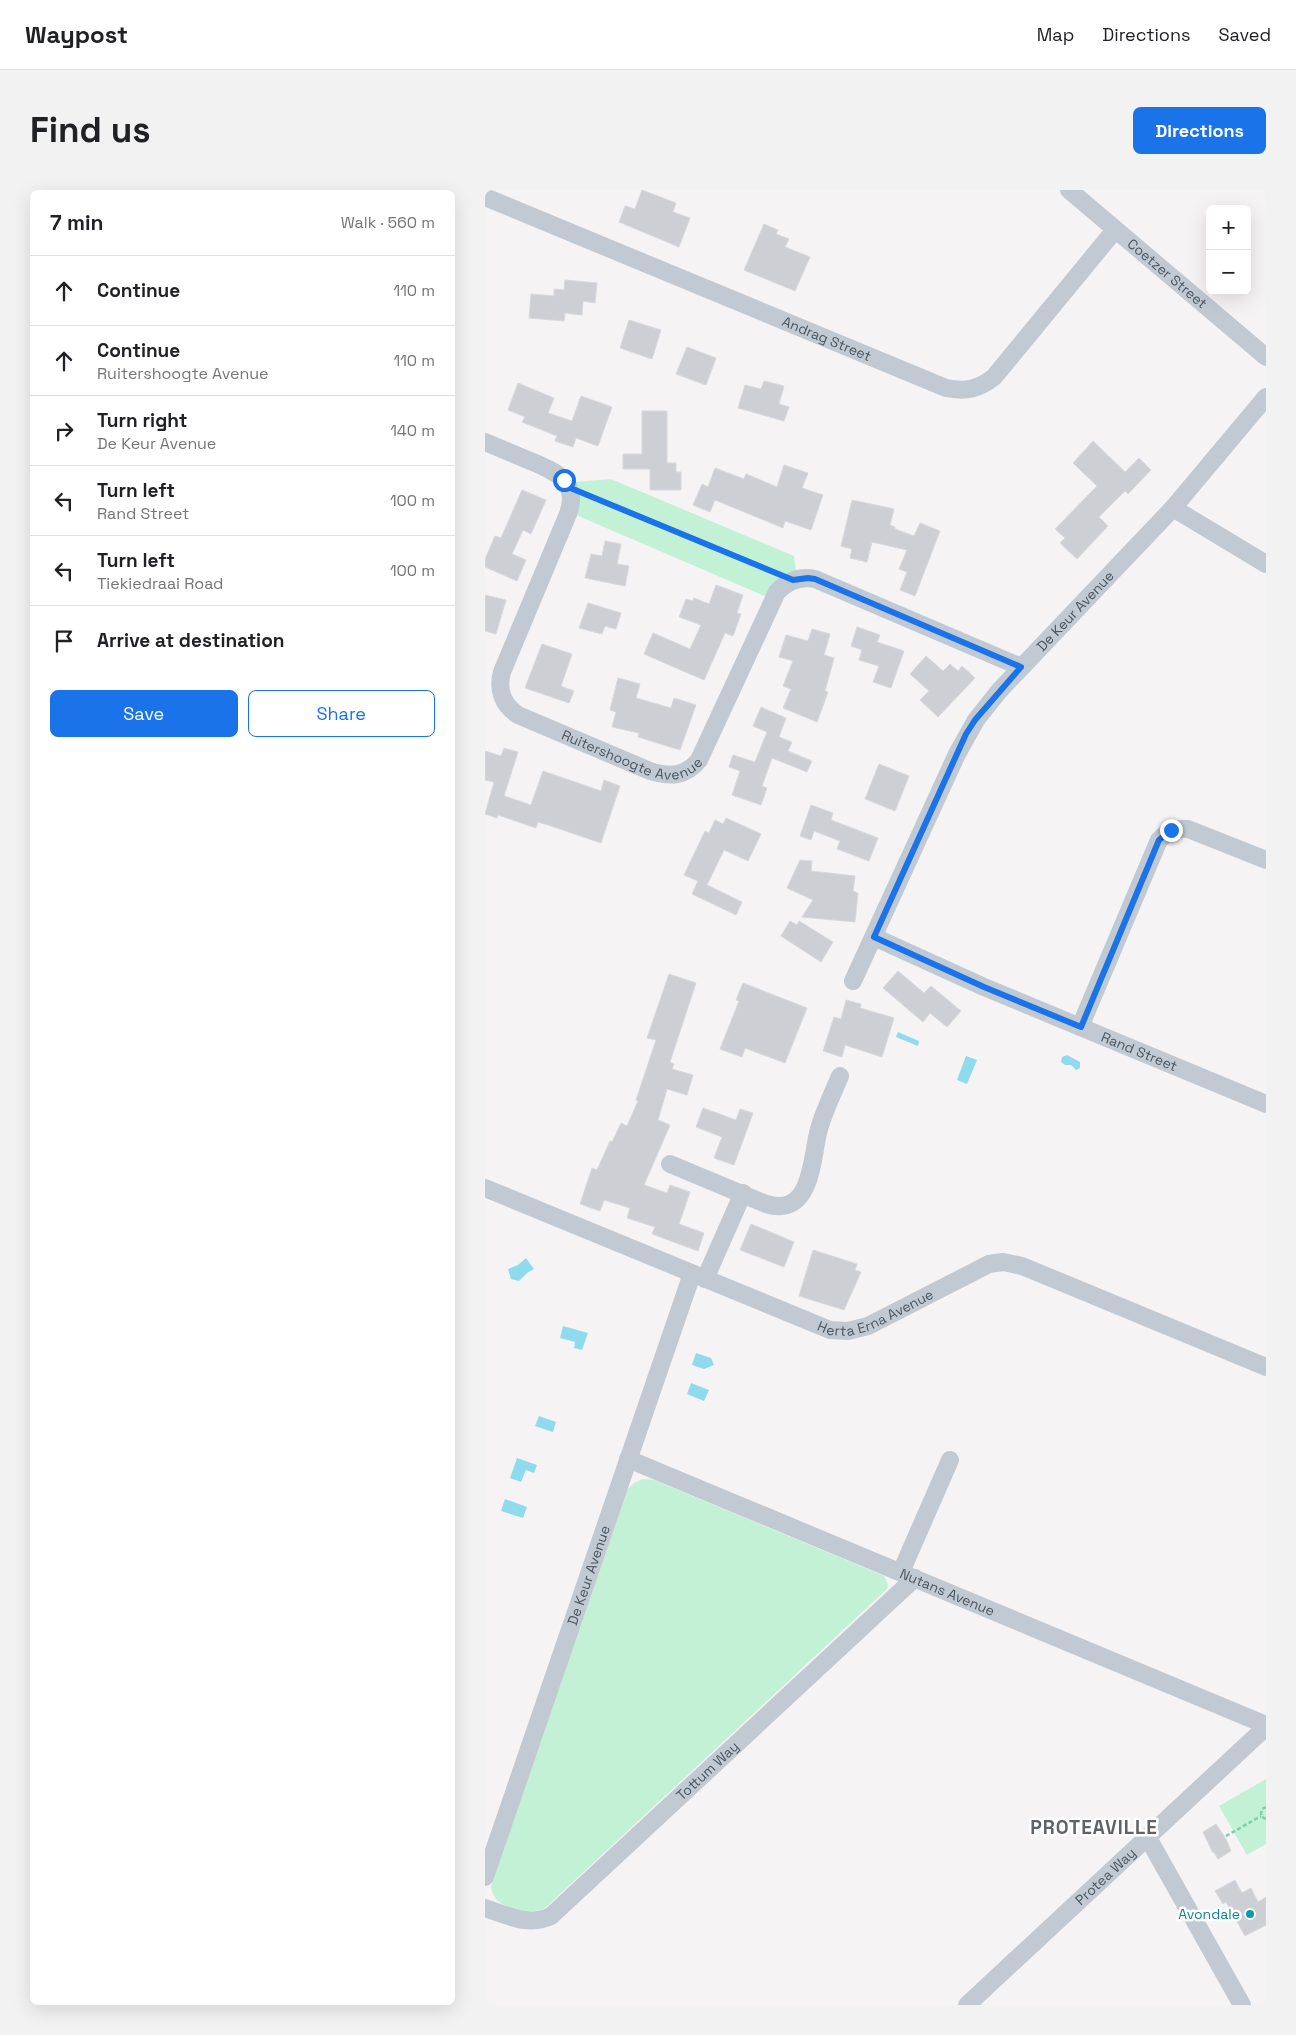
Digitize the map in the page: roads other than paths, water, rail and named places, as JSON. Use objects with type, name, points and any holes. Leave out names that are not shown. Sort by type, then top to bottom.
[{"type":"street","name":"Coetzer Street","points":[[1069,190],[1266,357]]},
{"type":"street","name":"Andrag Street","points":[[485,197],[946,388],[959,390],[977,388],[994,377],[1115,230]]},
{"type":"street","name":"De Keur Avenue","points":[[853,981],[966,734],[975,720],[1021,667],[1173,508],[1266,397]]},
{"type":"street","name":"Ruitershoogte Avenue","points":[[485,442],[554,470],[564,480],[571,493],[571,508],[502,672],[500,680],[501,694],[508,707],[518,715],[650,771],[661,775],[676,776],[689,770],[699,760],[777,592],[793,580],[815,579],[1021,667]]},
{"type":"street","points":[[1173,508],[1266,564]]},
{"type":"street","points":[[1081,1027],[1159,840],[1165,833],[1179,828],[1188,829],[1266,860]]},
{"type":"street","name":"Rand Street","points":[[874,937],[984,987],[1266,1104]]},
{"type":"street","points":[[670,1164],[766,1204],[783,1207],[801,1195],[810,1176],[821,1122],[840,1076]]},
{"type":"street","name":"Herta Erna Avenue","points":[[485,1188],[830,1330],[848,1332],[867,1326],[989,1264],[1003,1262],[1013,1263],[1266,1368]]},
{"type":"street","name":"De Keur Avenue","points":[[485,1877],[629,1459],[699,1276],[743,1193]]},
{"type":"street","name":"Nutans Avenue","points":[[629,1459],[1266,1726]]},
{"type":"street","points":[[908,1575],[950,1460]]},
{"type":"street","name":"Tottum Way","points":[[485,1908],[524,1920],[538,1921],[551,1916],[908,1575]]},
{"type":"street","name":"Protea Way","points":[[967,2005],[1266,1726]]},
{"type":"street","points":[[1148,1838],[1242,2005]]},
{"type":"water","points":[[898,1032],[919,1041],[918,1046],[896,1037]]},
{"type":"water","points":[[1067,1055],[1080,1062],[1080,1068],[1076,1070],[1071,1065],[1065,1065],[1061,1062],[1062,1057]]},
{"type":"water","points":[[966,1056],[977,1060],[967,1084],[957,1080]]},
{"type":"water","points":[[526,1258],[534,1269],[519,1281],[511,1279],[508,1269],[518,1265]]},
{"type":"water","points":[[563,1326],[588,1333],[582,1350],[574,1348],[575,1342],[560,1338]]},
{"type":"water","points":[[696,1353],[711,1358],[714,1365],[704,1369],[692,1365]]},
{"type":"water","points":[[691,1383],[709,1390],[704,1401],[687,1394]]},
{"type":"water","points":[[539,1416],[556,1422],[553,1432],[535,1426]]},
{"type":"water","points":[[517,1458],[537,1465],[534,1473],[526,1470],[521,1482],[510,1478]]},
{"type":"water","points":[[505,1499],[527,1507],[523,1518],[501,1511]]},
{"type":"place","name":"Avondale","points":[[1250,1914]]},
{"type":"district","name":"PROTEAVILLE","points":[[1094,1827]]}]
